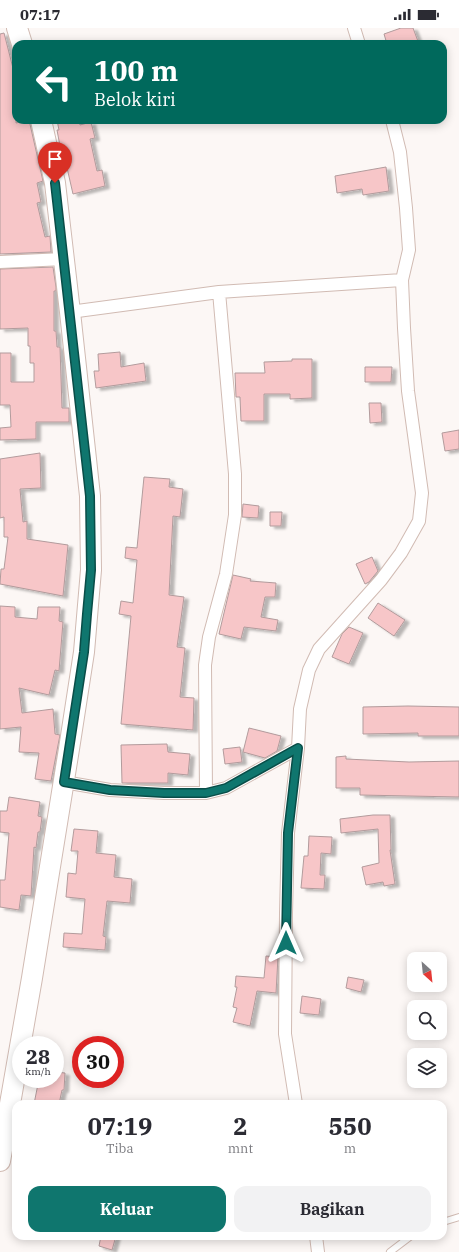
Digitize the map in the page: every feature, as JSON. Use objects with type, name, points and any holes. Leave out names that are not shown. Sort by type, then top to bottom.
[{"type":"highway","points":[[17,28],[21,40]]},
{"type":"highway","points":[[0,1161],[64,782],[84,652],[91,570],[90,496],[70,312],[55,183],[42,124]]},
{"type":"street","points":[[354,28],[358,40]]},
{"type":"street","points":[[295,1100],[286,1034],[286,913],[288,833],[298,748],[300,709],[309,670],[319,649],[381,580],[401,553],[419,521],[422,493],[408,391],[404,328],[402,280],[409,250],[400,152],[393,124]]},
{"type":"street","points":[[0,262],[64,259]]},
{"type":"street","points":[[70,312],[219,292],[402,280]]},
{"type":"street","points":[[206,793],[205,665],[209,638],[226,574],[235,515],[235,474],[219,292]]},
{"type":"street","points":[[64,782],[110,790],[164,793],[206,793],[226,788],[298,748]]},
{"type":"street","points":[[316,1240],[318,1252]]},
{"type":"lane","points":[[447,1221],[459,1217]]},
{"type":"lane","points":[[390,1252],[406,1240]]},
{"type":"building","points":[[401,28],[413,28],[418,40],[386,40],[384,34]]},
{"type":"building","points":[[4,33],[12,64],[12,124],[30,124],[43,181],[37,183],[41,202],[37,203],[45,237],[50,236],[51,252],[0,254],[0,34]]},
{"type":"building","points":[[58,124],[92,124],[95,138],[90,139],[97,171],[102,170],[105,186],[73,194],[62,146],[60,146],[57,130],[59,130]]},
{"type":"building","points":[[386,167],[389,191],[363,195],[362,189],[337,193],[335,176]]},
{"type":"building","points":[[53,267],[56,287],[56,291],[54,291],[54,331],[56,331],[57,347],[60,347],[62,408],[69,408],[69,422],[36,422],[36,439],[0,440],[0,428],[11,427],[10,405],[0,405],[0,353],[11,353],[11,382],[34,382],[34,363],[30,363],[28,328],[0,329],[0,269]]},
{"type":"building","points":[[120,352],[121,367],[144,363],[146,381],[96,388],[94,371],[99,371],[98,354]]},
{"type":"building","points":[[292,359],[312,359],[312,398],[290,399],[290,394],[264,394],[264,421],[241,421],[240,397],[236,397],[235,373],[265,373],[264,362],[292,361]]},
{"type":"building","points":[[365,367],[392,367],[391,382],[365,382]]},
{"type":"building","points":[[369,403],[381,403],[382,422],[370,423]]},
{"type":"building","points":[[459,430],[459,449],[445,451],[442,433]]},
{"type":"building","points":[[40,453],[41,488],[20,489],[23,522],[27,521],[27,539],[68,545],[63,596],[0,584],[1,569],[4,569],[8,537],[4,537],[4,517],[0,518],[0,459]]},
{"type":"building","points":[[144,477],[170,479],[169,487],[183,489],[180,517],[173,516],[169,595],[184,597],[177,647],[185,648],[180,697],[194,698],[193,730],[121,724],[131,616],[119,614],[121,601],[133,603],[137,560],[125,558],[126,547],[137,548]]},
{"type":"building","points":[[243,504],[259,506],[258,518],[242,517]]},
{"type":"building","points":[[270,512],[282,512],[281,526],[270,526]]},
{"type":"building","points":[[372,557],[378,571],[369,582],[365,584],[356,564]]},
{"type":"building","points":[[233,575],[251,579],[250,581],[276,583],[275,597],[265,597],[261,617],[278,620],[276,631],[244,627],[241,639],[219,634]]},
{"type":"building","points":[[378,603],[405,620],[394,636],[368,618]]},
{"type":"building","points":[[0,606],[15,607],[15,617],[37,619],[38,607],[60,607],[59,621],[63,622],[59,671],[55,670],[49,695],[19,688],[22,713],[53,709],[55,734],[60,735],[51,781],[35,779],[39,753],[19,752],[21,727],[0,729]]},
{"type":"building","points":[[349,627],[363,633],[349,664],[332,657],[342,634]]},
{"type":"building","points":[[363,707],[459,707],[459,736],[418,736],[418,733],[363,734]]},
{"type":"building","points":[[249,728],[281,736],[277,751],[265,758],[243,752]]},
{"type":"building","points":[[167,744],[168,752],[190,754],[188,775],[168,773],[168,783],[122,783],[121,745]]},
{"type":"building","points":[[240,747],[242,762],[225,764],[223,749]]},
{"type":"building","points":[[346,756],[346,759],[409,762],[459,761],[459,797],[360,795],[360,788],[336,788],[336,757]]},
{"type":"building","points":[[9,797],[40,802],[38,816],[42,817],[36,848],[34,847],[31,896],[21,895],[19,910],[0,907],[0,880],[5,880],[9,833],[0,832],[0,811],[7,811]]},
{"type":"building","points":[[373,815],[390,815],[390,850],[395,884],[384,886],[383,882],[366,885],[362,867],[379,863],[378,829],[341,833],[340,819]]},
{"type":"building","points":[[74,829],[98,831],[96,853],[116,855],[114,877],[132,879],[130,903],[107,901],[103,936],[106,937],[105,950],[63,947],[64,933],[82,934],[85,899],[66,897],[68,873],[76,874],[78,851],[71,851]]},
{"type":"building","points":[[309,836],[332,837],[331,854],[321,853],[320,875],[325,875],[324,889],[301,888],[304,856],[308,856]]},
{"type":"building","points":[[266,956],[278,957],[276,993],[257,991],[250,1026],[233,1022],[237,1008],[233,1007],[237,987],[235,987],[236,976],[264,978]]},
{"type":"building","points":[[348,977],[364,980],[361,992],[346,988]]},
{"type":"building","points":[[302,996],[321,999],[319,1015],[300,1013]]},
{"type":"building","points":[[65,1073],[64,1090],[62,1090],[60,1100],[35,1100],[37,1088],[64,1088]]},
{"type":"building","points":[[100,1240],[115,1240],[112,1250],[99,1246]]},
{"type":"route","points":[[55,183],[90,496],[91,570],[84,652],[64,782],[110,790],[164,793],[206,793],[226,788],[298,748],[288,833],[286,943]]}]
